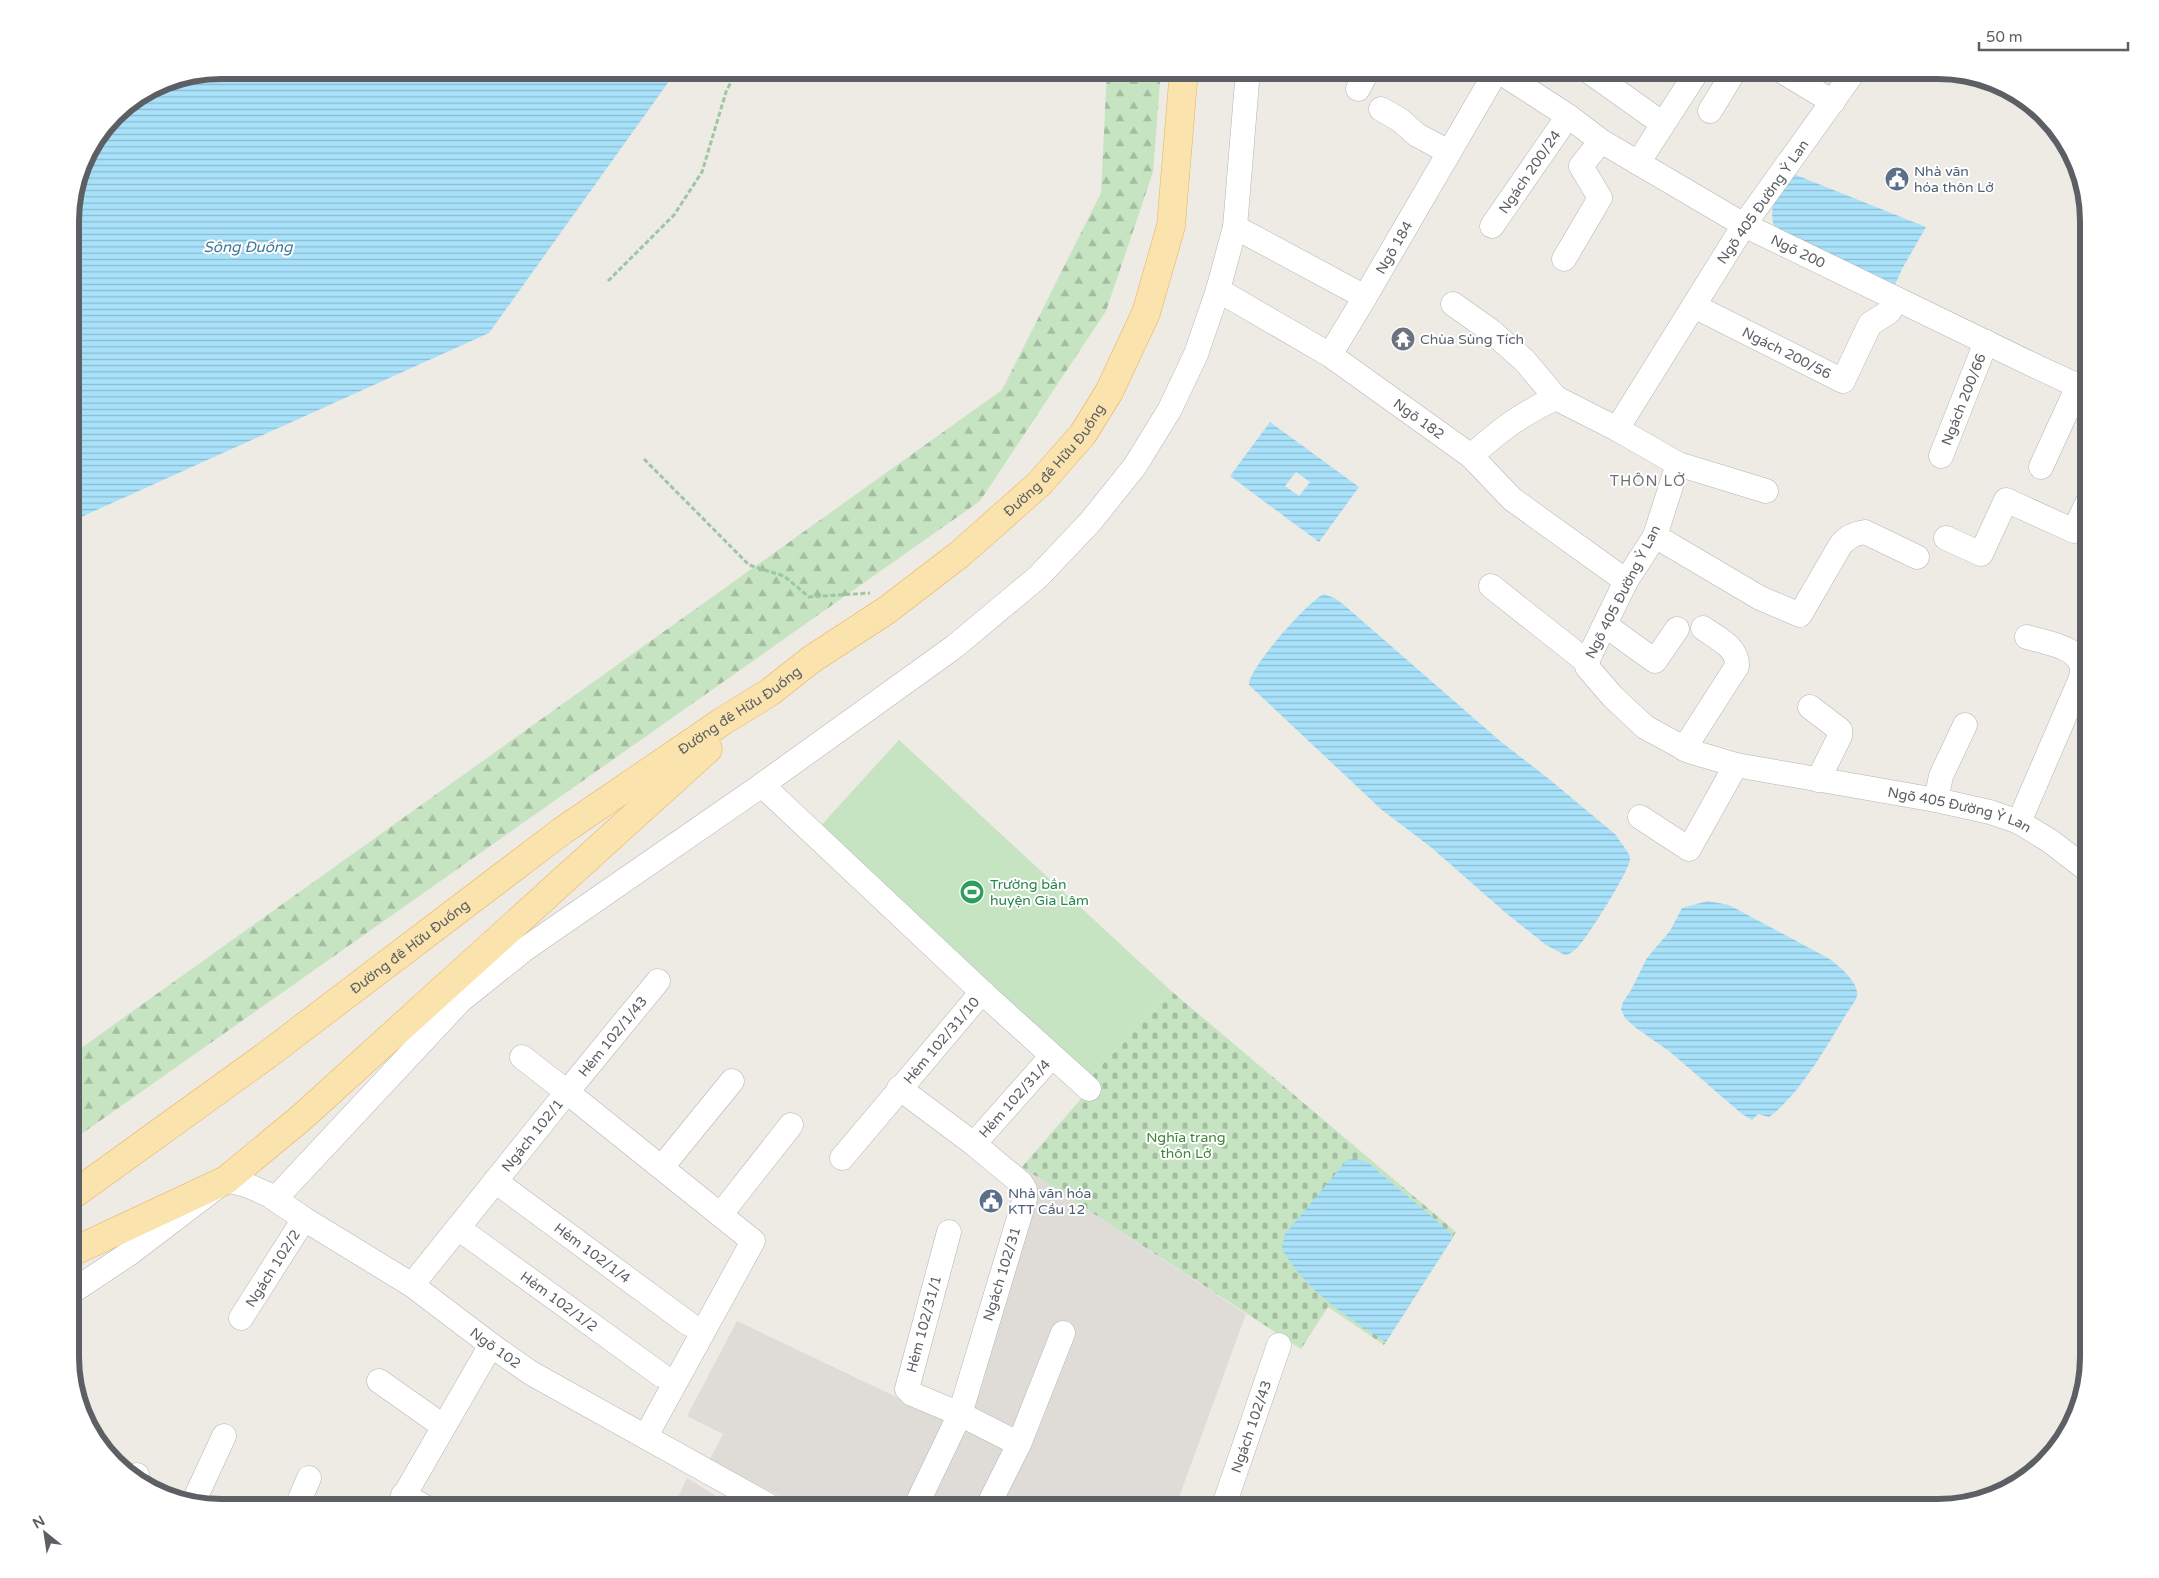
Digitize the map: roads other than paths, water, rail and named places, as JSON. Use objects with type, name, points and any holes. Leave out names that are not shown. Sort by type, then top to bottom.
[{"type":"main road","name":"Đường đê Hữu Đuống","points":[[79,1191],[267,1055],[562,831],[723,721],[770,692],[812,659],[896,603],[960,554],[1039,484],[1083,434],[1109,392],[1146,314],[1171,226],[1183,79]]},
{"type":"main road","points":[[79,1248],[226,1180],[301,1118],[770,692]]},
{"type":"street","points":[[274,1199],[460,1001],[525,949],[762,785],[954,647],[1038,577],[1091,522],[1135,466],[1170,409],[1196,354],[1218,290],[1235,227],[1247,79]]},
{"type":"street","name":"Ngõ 184","points":[[1330,356],[1492,79]]},
{"type":"street","name":"Ngõ 200","points":[[1511,79],[1568,116],[1601,141],[1744,226],[2080,386]]},
{"type":"street","points":[[1600,79],[1663,124]]},
{"type":"street","points":[[1638,163],[1692,79]]},
{"type":"street","points":[[1710,111],[1730,79]]},
{"type":"street","points":[[1795,79],[1833,102]]},
{"type":"street","name":"Ngõ 405 Đường Ỷ Lan","points":[[1617,430],[1744,226],[1849,79]]},
{"type":"street","points":[[1382,109],[1400,120],[1417,135],[1449,152]]},
{"type":"street","name":"Ngách 200/24","points":[[1492,226],[1568,116]]},
{"type":"street","points":[[1564,259],[1600,198],[1581,166],[1601,141]]},
{"type":"street","points":[[1235,227],[1365,297]]},
{"type":"street","name":"Ngõ 182","points":[[1218,290],[1330,356],[1471,456],[1512,499],[1626,581]]},
{"type":"street","name":"Ngách 200/56","points":[[1694,306],[1843,381],[1870,324],[1889,312],[1897,298]]},
{"type":"street","points":[[1453,304],[1491,331],[1525,361],[1556,398],[1678,464],[1766,491]]},
{"type":"street","name":"Ngách 200/66","points":[[1940,456],[1986,342]]},
{"type":"street","points":[[2041,467],[2080,395]]},
{"type":"street","points":[[1471,456],[1500,431],[1528,411],[1556,398]]},
{"type":"street","name":"Ngõ 405 Đường Ỷ Lan","points":[[1678,464],[1655,536],[1626,581],[1587,662],[1590,672],[1628,712],[1645,727],[1684,749],[1712,759],[1736,765],[1936,800],[1990,812],[2019,822],[2080,864]]},
{"type":"street","points":[[1946,538],[1981,554],[2006,500],[2074,531],[2080,519]]},
{"type":"street","points":[[1655,536],[1760,598],[1800,615],[1840,546],[1847,538],[1865,532],[1917,557]]},
{"type":"street","points":[[1491,586],[1587,662]]},
{"type":"street","points":[[1605,625],[1655,661],[1677,630]]},
{"type":"street","points":[[1684,749],[1737,666],[1734,650],[1703,628]]},
{"type":"street","points":[[2027,637],[2072,652],[2080,660]]},
{"type":"street","points":[[2019,822],[2080,691]]},
{"type":"street","points":[[1810,707],[1836,725],[1840,730],[1840,736],[1818,780]]},
{"type":"street","points":[[1936,800],[1941,776],[1965,725]]},
{"type":"street","points":[[1640,817],[1689,850],[1736,765]]},
{"type":"street","name":"Hẻm 102/31/4","points":[[762,785],[1052,1056],[974,1144]]},
{"type":"street","name":"Hẻm 102/1/43","points":[[567,1092],[658,981]]},
{"type":"street","name":"Hẻm 102/31/10","points":[[842,1158],[899,1088],[982,992]]},
{"type":"street","points":[[1052,1056],[1089,1089]]},
{"type":"street","points":[[522,1057],[567,1092]]},
{"type":"street","points":[[662,1168],[732,1081]]},
{"type":"street","name":"Ngách 102/31","points":[[899,1088],[974,1144],[1021,1183],[1025,1190],[1025,1198],[960,1414],[919,1499]]},
{"type":"street","name":"Ngách 102/1","points":[[412,1285],[567,1092],[754,1241],[646,1436]]},
{"type":"street","points":[[721,1214],[791,1125]]},
{"type":"street","points":[[79,1287],[130,1253],[226,1180]]},
{"type":"street","name":"Ngõ 102","points":[[226,1180],[249,1186],[274,1199],[412,1285],[491,1346],[531,1373],[757,1499]]},
{"type":"street","name":"Hẻm 102/1/4","points":[[495,1181],[689,1324]]},
{"type":"street","name":"Ngách 102/2","points":[[241,1318],[304,1219]]},
{"type":"street","name":"Hẻm 102/1/2","points":[[458,1228],[661,1375]]},
{"type":"street","name":"Hẻm 102/31/1","points":[[948,1232],[907,1389],[912,1394],[960,1414]]},
{"type":"street","points":[[992,1499],[1019,1444],[1063,1333]]},
{"type":"street","name":"Ngách 102/43","points":[[1226,1499],[1279,1345]]},
{"type":"street","points":[[402,1499],[491,1346]]},
{"type":"street","points":[[378,1381],[443,1426]]},
{"type":"street","points":[[960,1414],[1019,1444]]},
{"type":"street","points":[[196,1497],[224,1436]]},
{"type":"street","points":[[300,1499],[309,1478]]},
{"type":"water","name":"Sông Đuống","points":[[212,79],[671,79],[489,333],[79,518],[80,202],[93,158],[103,142],[120,120],[158,93],[193,81]]},
{"type":"water","points":[[1791,173],[1926,227],[1892,291],[1774,227],[1772,218],[1773,204],[1778,192]]},
{"type":"water","points":[[1270,422],[1359,487],[1319,542],[1230,476]],"holes":[[[1296,472],[1310,482],[1299,496],[1285,486]]]},
{"type":"water","points":[[1324,594],[1344,605],[1500,741],[1616,835],[1630,856],[1629,864],[1599,917],[1583,941],[1572,952],[1565,955],[1546,945],[1507,914],[1432,848],[1382,810],[1249,685],[1258,665],[1280,636],[1305,609]]},
{"type":"water","points":[[1708,901],[1729,905],[1828,958],[1852,980],[1857,991],[1855,1001],[1811,1071],[1780,1108],[1769,1117],[1758,1114],[1752,1120],[1742,1114],[1669,1051],[1636,1028],[1625,1018],[1621,1009],[1647,958],[1670,931],[1682,908]]},
{"type":"water","points":[[1355,1159],[1367,1162],[1451,1233],[1452,1239],[1386,1342],[1328,1302],[1302,1277],[1282,1249],[1285,1234],[1347,1160]]},
{"type":"place","name":"Nhà văn hóa thôn Lở","points":[[1897,179]]},
{"type":"place","name":"Chùa Sùng Tích","points":[[1403,339]]},
{"type":"place","name":"Trường bắn huyện Gia Lâm","points":[[972,892]]},
{"type":"place","name":"Nhà văn hóa KTT Cầu 12","points":[[991,1201]]},
{"type":"district","name":"THÔN LỞ","points":[[1648,481]]},
{"type":"park label","name":"Nghĩa trang thôn Lở","points":[[1186,1146]]}]
